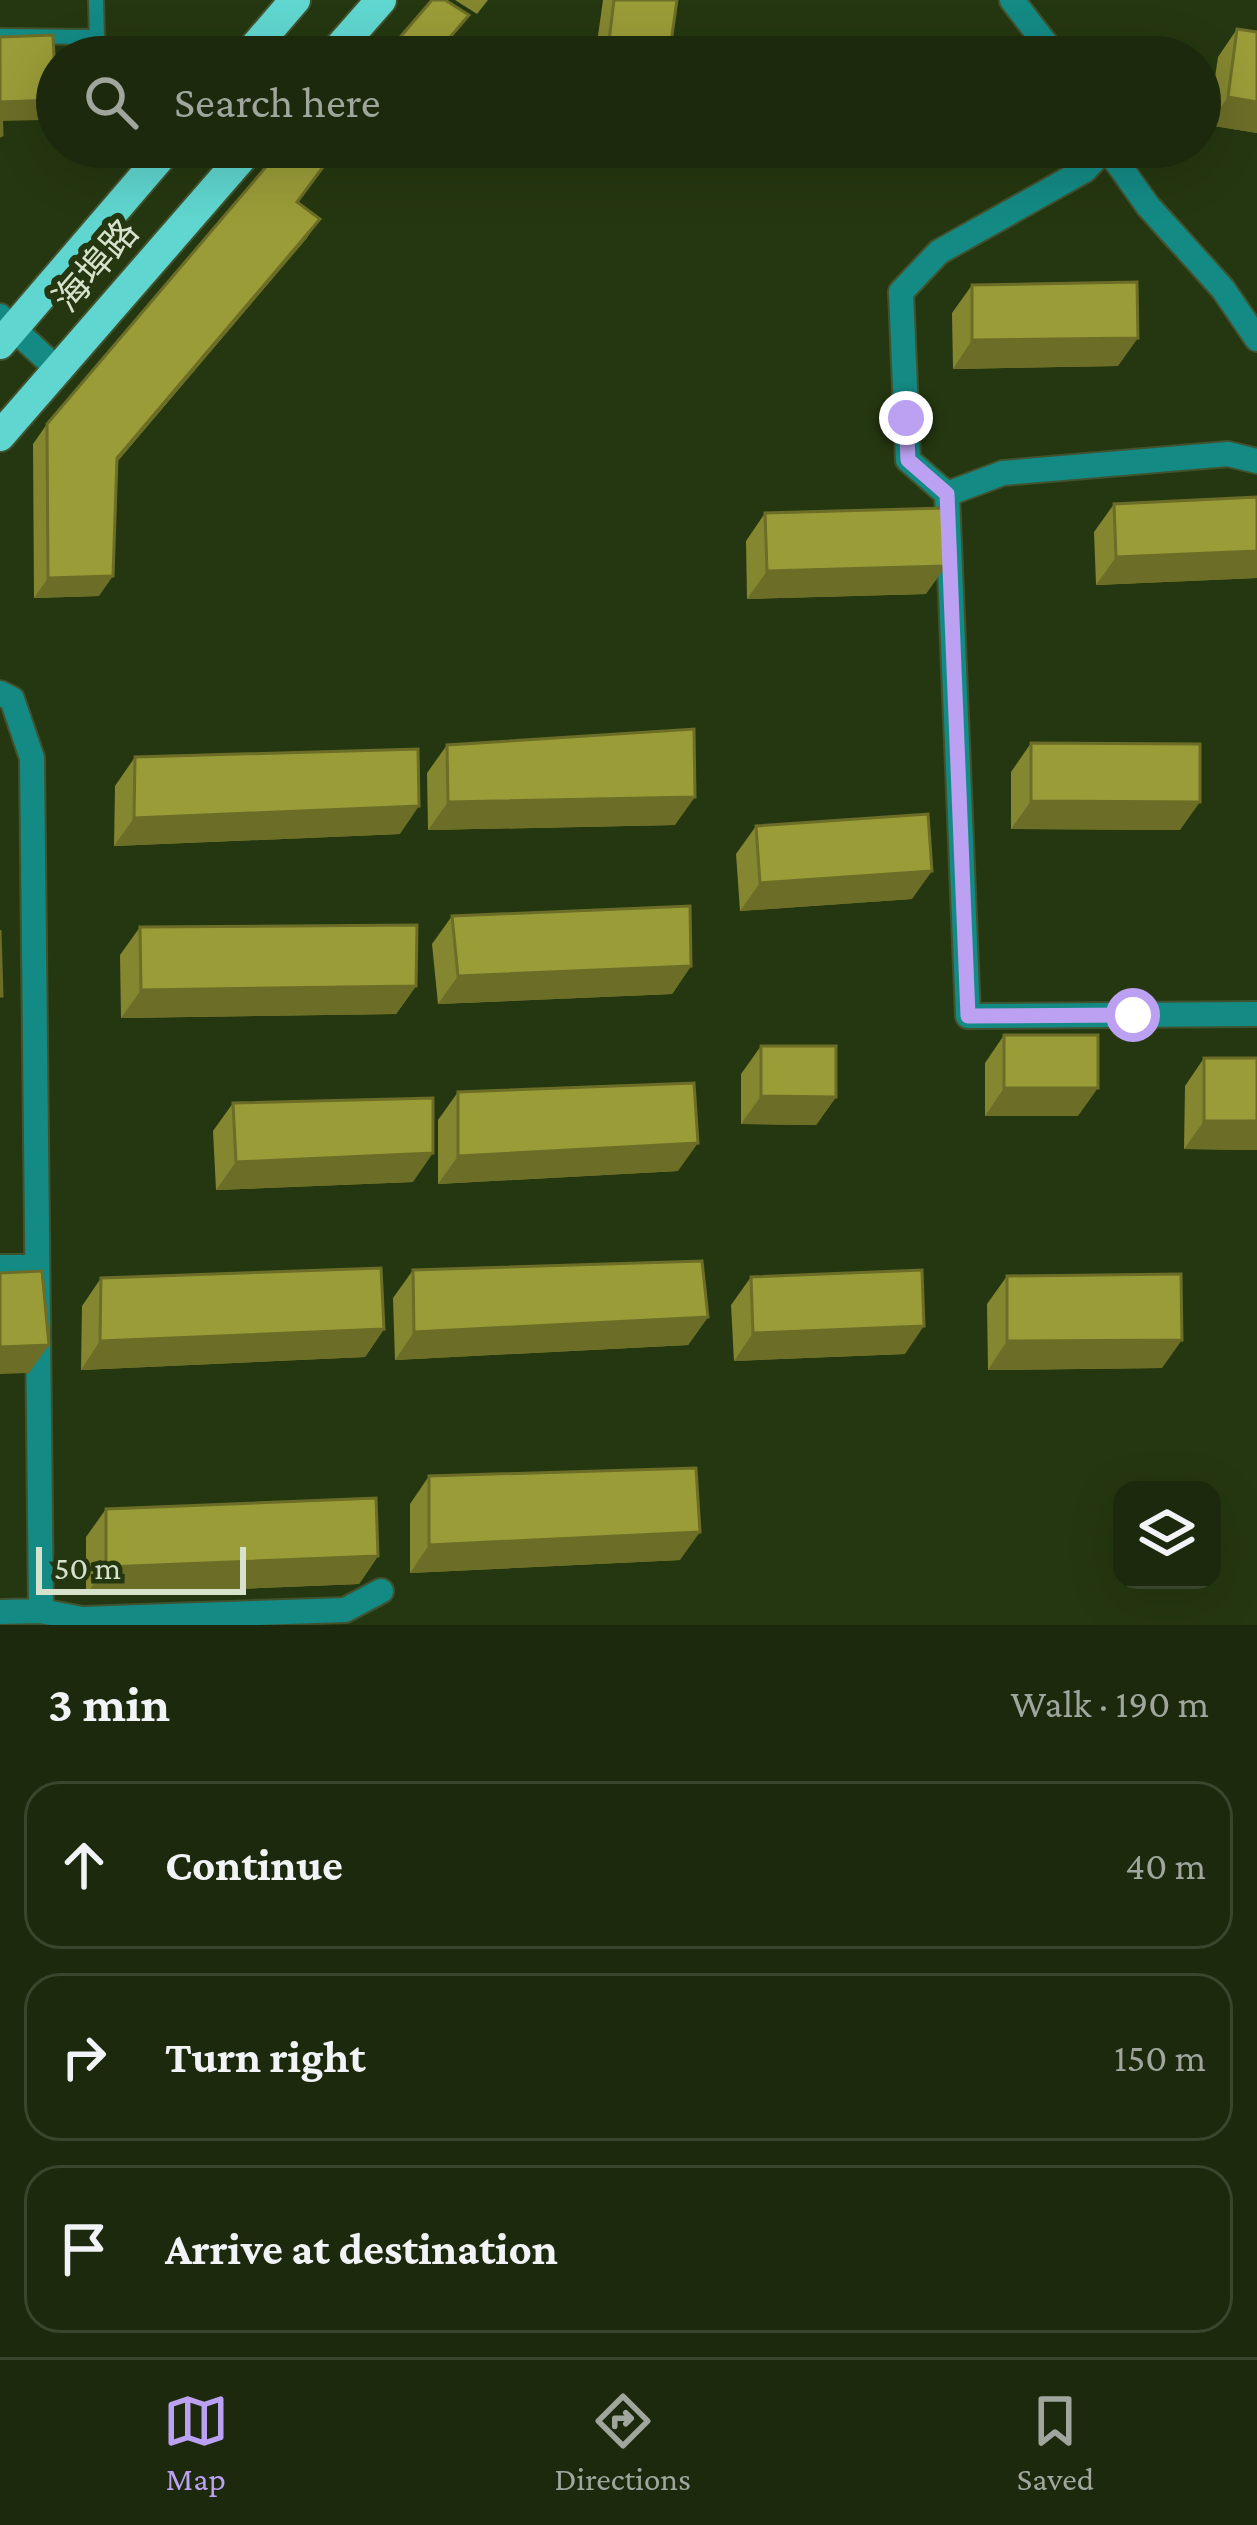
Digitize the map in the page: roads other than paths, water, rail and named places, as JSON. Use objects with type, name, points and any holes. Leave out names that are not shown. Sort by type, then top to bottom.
[{"type":"main road","points":[[264,36],[295,0]]},
{"type":"main road","points":[[349,36],[381,0]]},
{"type":"main road","name":"海埠路","points":[[4,330],[150,168]]},
{"type":"main road","name":"海埠路","points":[[0,436],[232,168]]},
{"type":"street","points":[[1012,0],[1040,36]]},
{"type":"street","points":[[1087,168],[940,252],[901,292],[908,460],[947,494],[968,1016],[1257,1015]]},
{"type":"street","points":[[1121,168],[1148,206],[1223,290],[1257,339]]},
{"type":"street","points":[[4,330],[56,368]]},
{"type":"street","points":[[947,494],[1003,473],[1228,454],[1257,460]]},
{"type":"street","points":[[0,694],[11,699],[32,758],[41,1612]]},
{"type":"street","points":[[0,1267],[36,1267]]},
{"type":"street","points":[[0,1612],[82,1619],[345,1610],[381,1592]]},
{"type":"lane","points":[[96,0],[97,36]]},
{"type":"lane","points":[[0,36],[36,36]]}]
